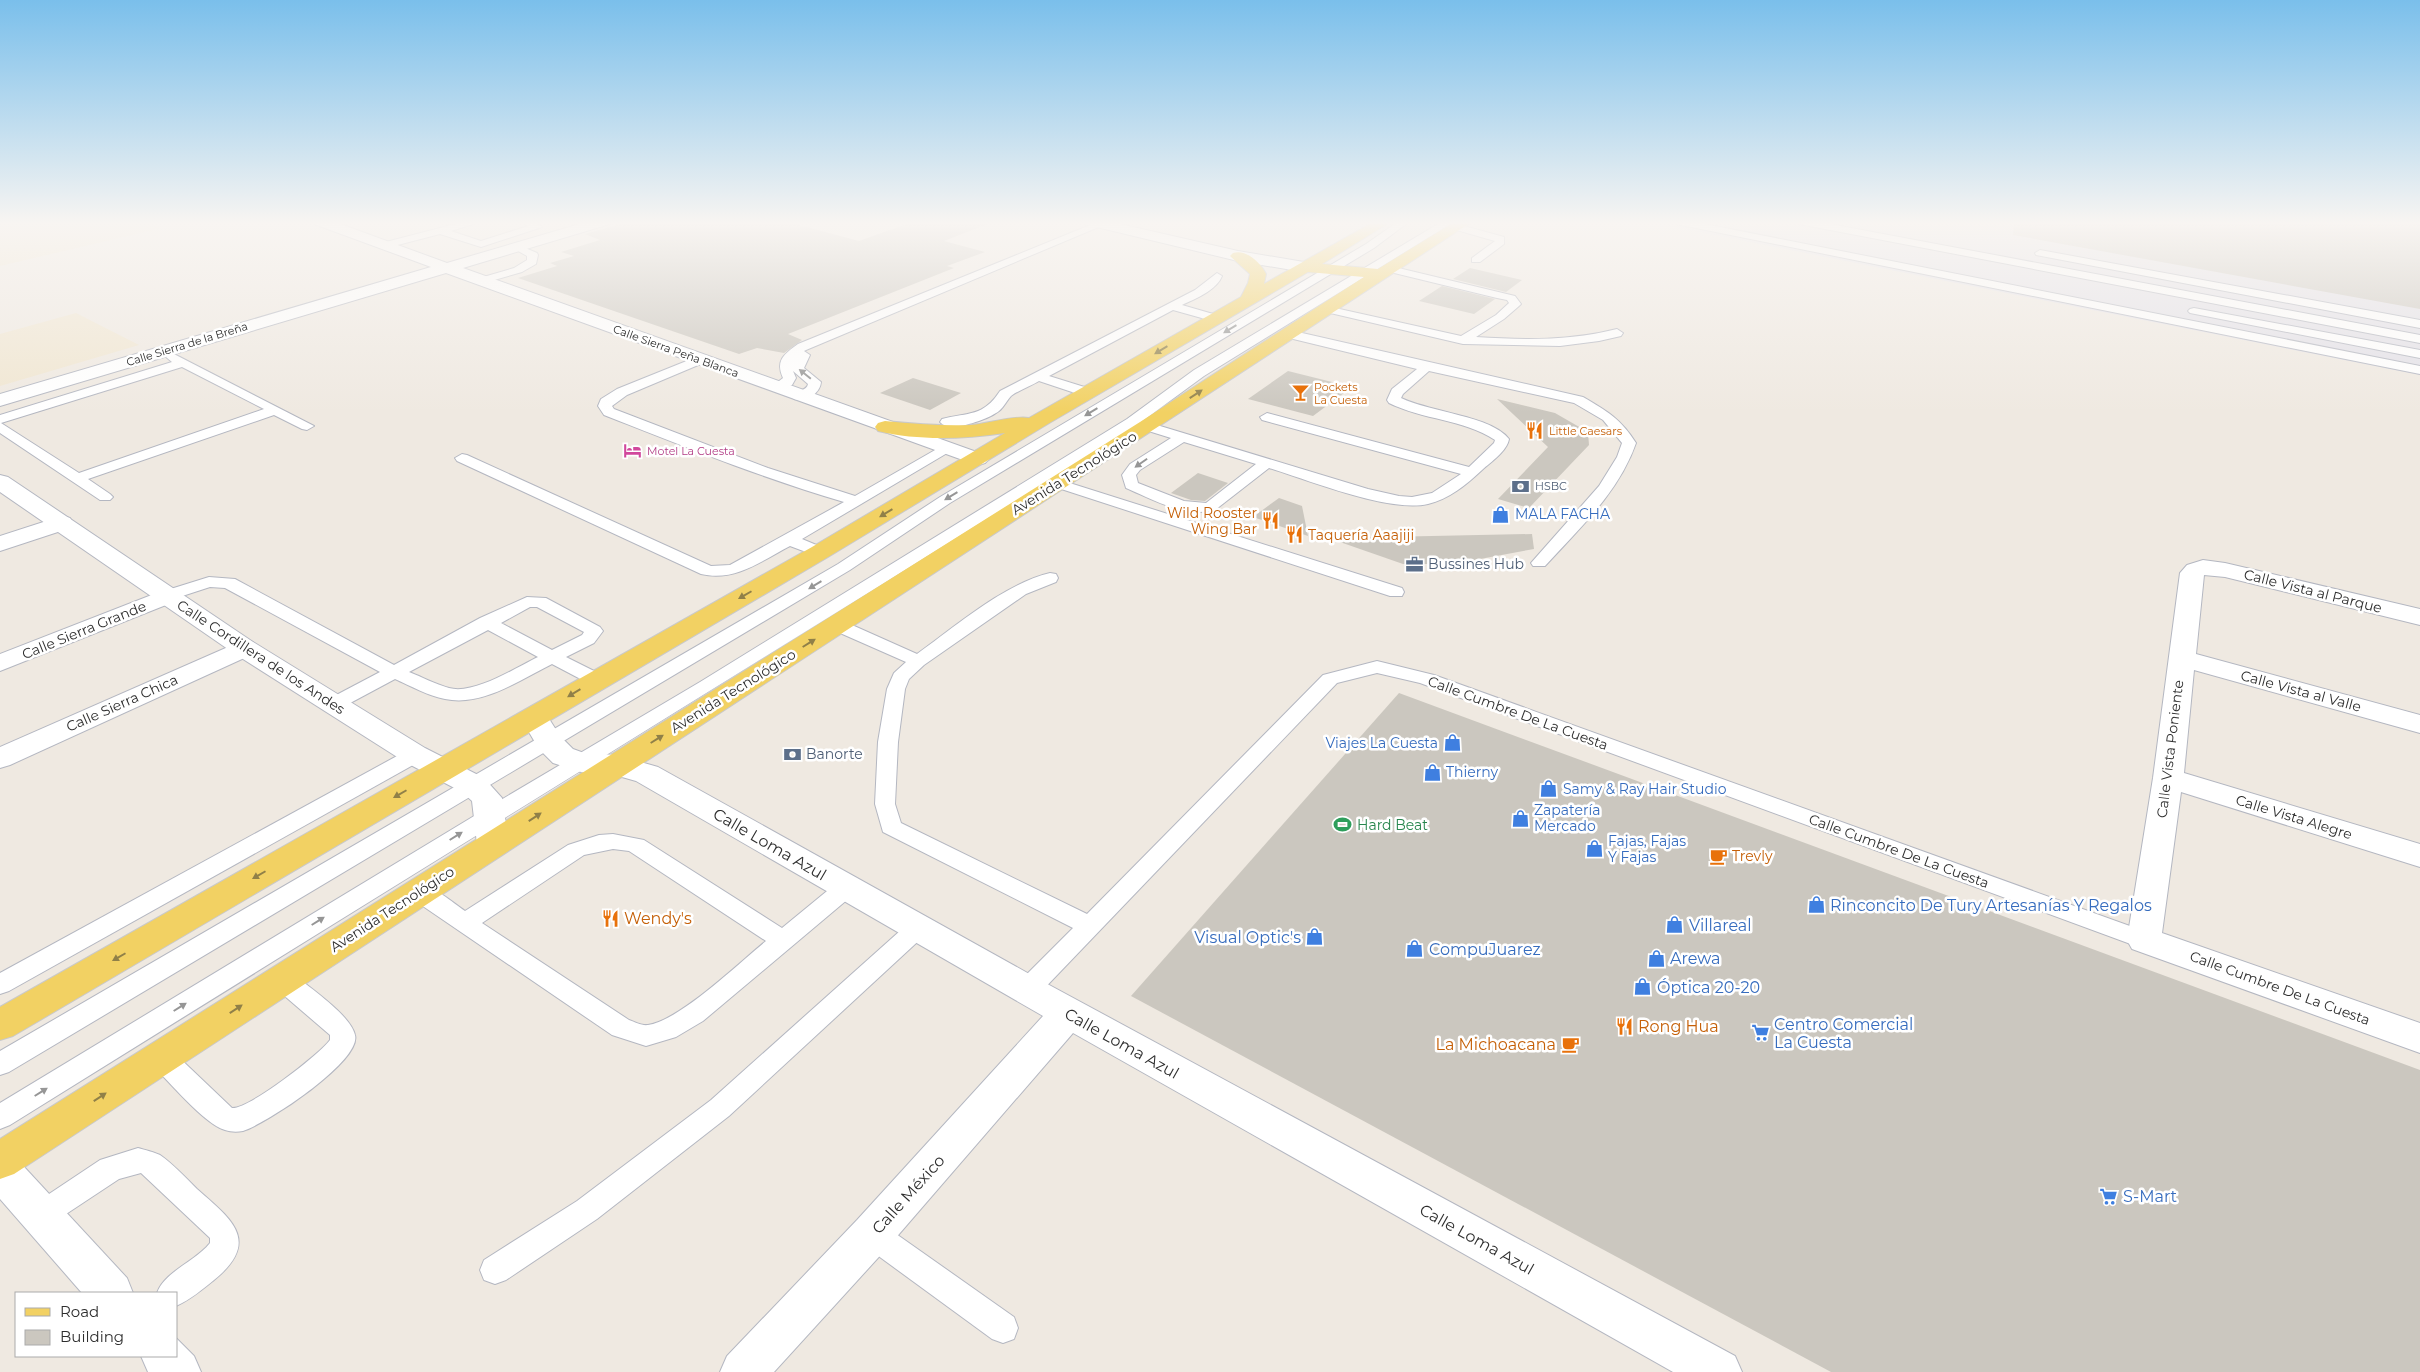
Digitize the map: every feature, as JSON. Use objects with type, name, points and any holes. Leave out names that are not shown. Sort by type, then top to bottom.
[{"type":"main road","points":[[1249,298],[1256,285]]},
{"type":"main road","points":[[0,1026],[429,762],[534,717],[820,552],[1249,298],[1276,285]]},
{"type":"main road","name":"Avenida Tecnológico","points":[[0,1161],[419,892],[492,829],[598,764],[837,625],[1289,334],[1360,285]]},
{"type":"main road","points":[[886,427],[924,432],[969,432],[998,429],[1044,418]]},
{"type":"street","name":"Calle Sierra de la Breña","points":[[0,400],[387,285]]},
{"type":"street","name":"Calle Sierra Peña Blanca","points":[[498,285],[699,360],[978,459]]},
{"type":"street","name":"Calle Cordillera de los Andes","points":[[0,482],[244,648],[332,704],[429,762],[473,785],[487,798],[492,829]]},
{"type":"street","points":[[0,544],[62,523]]},
{"type":"street","name":"Calle Vista al Parque","points":[[2206,567],[2420,617]]},
{"type":"street","name":"Calle Vista Poniente","points":[[2144,940],[2168,778],[2192,573],[2196,568],[2206,567]]},
{"type":"street","name":"Calle Sierra Grande","points":[[0,663],[167,596]]},
{"type":"street","name":"Calle Sierra Chica","points":[[0,758],[244,648]]},
{"type":"street","name":"Calle Vista al Valle","points":[[2181,658],[2420,724]]},
{"type":"street","name":"Calle Loma Azul","points":[[534,717],[550,742],[563,756],[647,774],[1026,990],[1719,1372]]},
{"type":"street","name":"Calle Vista Alegre","points":[[2168,778],[2420,856]]},
{"type":"street","name":"Calle Cumbre De La Cuesta","points":[[2144,940],[2420,1038]]},
{"type":"street","name":"Calle México","points":[[743,1372],[872,1234],[1068,1013]]},
{"type":"street","points":[[0,1169],[110,1292]]},
{"type":"street","points":[[165,1357],[178,1372]]},
{"type":"lane","points":[[777,388],[790,378],[784,363],[787,358],[802,347],[950,285]]},
{"type":"lane","points":[[948,422],[961,422],[979,416],[1000,404],[1004,394],[1199,292],[1208,285]]},
{"type":"lane","points":[[0,1064],[473,785],[550,742],[844,567],[945,500],[1285,285]]},
{"type":"lane","points":[[598,764],[1132,422],[1199,373],[1312,302],[1350,285]]},
{"type":"lane","points":[[1448,285],[1500,295],[1515,301],[1515,304],[1509,310],[1463,340]]},
{"type":"lane","points":[[2003,285],[2420,370]]},
{"type":"lane","points":[[2135,285],[2420,339]]},
{"type":"lane","points":[[2158,316],[2167,285]]},
{"type":"lane","points":[[2207,285],[2420,324]]},
{"type":"lane","points":[[1171,306],[1216,318]]},
{"type":"lane","points":[[2181,308],[2420,354]]},
{"type":"lane","points":[[1326,309],[1463,340],[1550,342],[1605,337],[1617,333]]},
{"type":"lane","points":[[1289,334],[1426,368],[1578,400],[1608,418],[1622,432],[1629,443],[1626,454],[1615,474],[1539,563]]},
{"type":"lane","points":[[799,396],[812,390],[815,385],[814,382],[800,373],[798,361],[826,337]]},
{"type":"lane","points":[[162,352],[307,426]]},
{"type":"lane","points":[[699,360],[622,392],[606,402],[605,406],[609,412],[735,461],[810,488],[857,501]]},
{"type":"lane","points":[[0,419],[183,363]]},
{"type":"lane","points":[[1147,426],[1363,492],[1395,500],[1414,502],[1440,494],[1470,472],[1501,444],[1502,439],[1486,429],[1414,410],[1394,400],[1397,392],[1426,368]]},
{"type":"lane","points":[[1038,376],[1089,392]]},
{"type":"lane","points":[[78,478],[275,410]]},
{"type":"lane","points":[[1267,417],[1470,472]]},
{"type":"lane","points":[[0,427],[104,497]]},
{"type":"lane","points":[[1182,437],[1135,467],[1129,475],[1131,485],[1173,502],[1203,509],[1210,507],[1267,462]]},
{"type":"lane","points":[[462,458],[707,570],[722,572],[735,569],[789,540],[947,448]]},
{"type":"lane","points":[[1058,483],[1396,592]]},
{"type":"lane","points":[[789,540],[820,552]]},
{"type":"lane","points":[[1026,990],[1088,925],[891,827],[885,804],[888,742],[896,689],[901,677],[918,661],[1020,590],[1038,581],[1050,578]]},
{"type":"lane","points":[[167,596],[209,582],[229,583],[394,672],[447,694],[468,695],[491,687],[588,639],[594,631],[534,601],[521,604],[394,672],[332,704]]},
{"type":"lane","points":[[486,622],[554,656],[596,680]]},
{"type":"lane","points":[[837,625],[918,661]]},
{"type":"lane","name":"Calle Cumbre De La Cuesta","points":[[1088,925],[1330,680],[1377,667],[1400,670],[1427,679],[2144,940]]},
{"type":"lane","points":[[0,984],[429,762]]},
{"type":"lane","points":[[0,1118],[492,829]]},
{"type":"lane","points":[[466,922],[576,850],[593,843],[610,840],[636,845],[783,940]]},
{"type":"lane","points":[[419,892],[621,1028],[646,1036],[667,1030],[694,1014],[846,888]]},
{"type":"lane","points":[[495,1270],[587,1210],[720,1108],[918,928]]},
{"type":"lane","points":[[161,1057],[224,1118],[232,1120],[252,1115],[334,1055],[341,1044],[343,1036],[339,1028],[282,979]]},
{"type":"lane","points":[[41,1215],[110,1169],[138,1160],[150,1164],[219,1227],[225,1240],[223,1249],[216,1258],[173,1292]]},
{"type":"lane","points":[[872,1234],[1003,1328]]},
{"type":"shaded area","points":[[1967,285],[2420,285],[2420,375]]},
{"type":"shaded area","points":[[76,313],[139,345],[0,386],[0,334]]},
{"type":"building","points":[[538,285],[911,285],[788,334],[802,340],[784,353],[757,348],[739,354]]},
{"type":"building","points":[[1478,285],[1515,285],[1506,292]]},
{"type":"building","points":[[2288,285],[2420,285],[2420,309]]},
{"type":"building","points":[[1442,286],[1495,299],[1474,314],[1419,301]]},
{"type":"building","name":"Pockets La Cuesta","points":[[1288,371],[1352,387],[1313,416],[1248,399]]},
{"type":"building","points":[[913,378],[961,393],[930,410],[880,393]]},
{"type":"building","points":[[1497,399],[1555,413],[1588,432],[1589,445],[1529,508],[1498,499],[1548,447]]},
{"type":"building","points":[[1198,473],[1228,483],[1205,501],[1191,500],[1171,493]]},
{"type":"building","points":[[1279,498],[1302,506],[1308,536],[1253,517]]},
{"type":"building","points":[[1532,534],[1534,549],[1453,564],[1403,564],[1337,541],[1337,538]]},
{"type":"building","name":"Centro Comercial La Cuesta","points":[[1399,693],[2420,1070],[2420,1372],[1831,1372],[1131,996]]},
{"type":"place","name":"Pockets La Cuesta","points":[[1300,393]]},
{"type":"place","name":"Little Caesars","points":[[1535,431]]},
{"type":"place","name":"Motel La Cuesta","points":[[633,451]]},
{"type":"place","name":"HSBC","points":[[1521,486]]},
{"type":"place","name":"MALA FACHA","points":[[1501,514]]},
{"type":"place","name":"Wild Rooster Wing Bar","points":[[1271,521]]},
{"type":"place","name":"Taquería Aaajiji","points":[[1294,535]]},
{"type":"place","name":"Bussines Hub","points":[[1414,564]]},
{"type":"place","name":"Viajes La Cuesta","points":[[1452,743]]},
{"type":"place","name":"Banorte","points":[[792,754]]},
{"type":"place","name":"Thierny","points":[[1432,772]]},
{"type":"place","name":"Samy & Ray Hair Studio","points":[[1549,789]]},
{"type":"place","name":"Zapatería Mercado","points":[[1520,818]]},
{"type":"place","name":"Hard Beat","points":[[1343,825]]},
{"type":"place","name":"Fajas, Fajas Y Fajas","points":[[1594,849]]},
{"type":"place","name":"Trevly","points":[[1718,856]]},
{"type":"place","name":"Rinconcito De Tury Artesanías Y Regalos","points":[[1816,905]]},
{"type":"place","name":"Wendy's","points":[[610,918]]},
{"type":"place","name":"Villareal","points":[[1675,925]]},
{"type":"place","name":"Visual Optic's","points":[[1315,937]]},
{"type":"place","name":"CompuJuarez","points":[[1415,949]]},
{"type":"place","name":"Arewa","points":[[1656,958]]},
{"type":"place","name":"Óptica 20-20","points":[[1643,987]]},
{"type":"place","name":"Rong Hua","points":[[1624,1026]]},
{"type":"place","name":"Centro Comercial La Cuesta","points":[[1760,1033]]},
{"type":"place","name":"La Michoacana","points":[[1570,1044]]},
{"type":"place","name":"S-Mart","points":[[2109,1196]]}]
